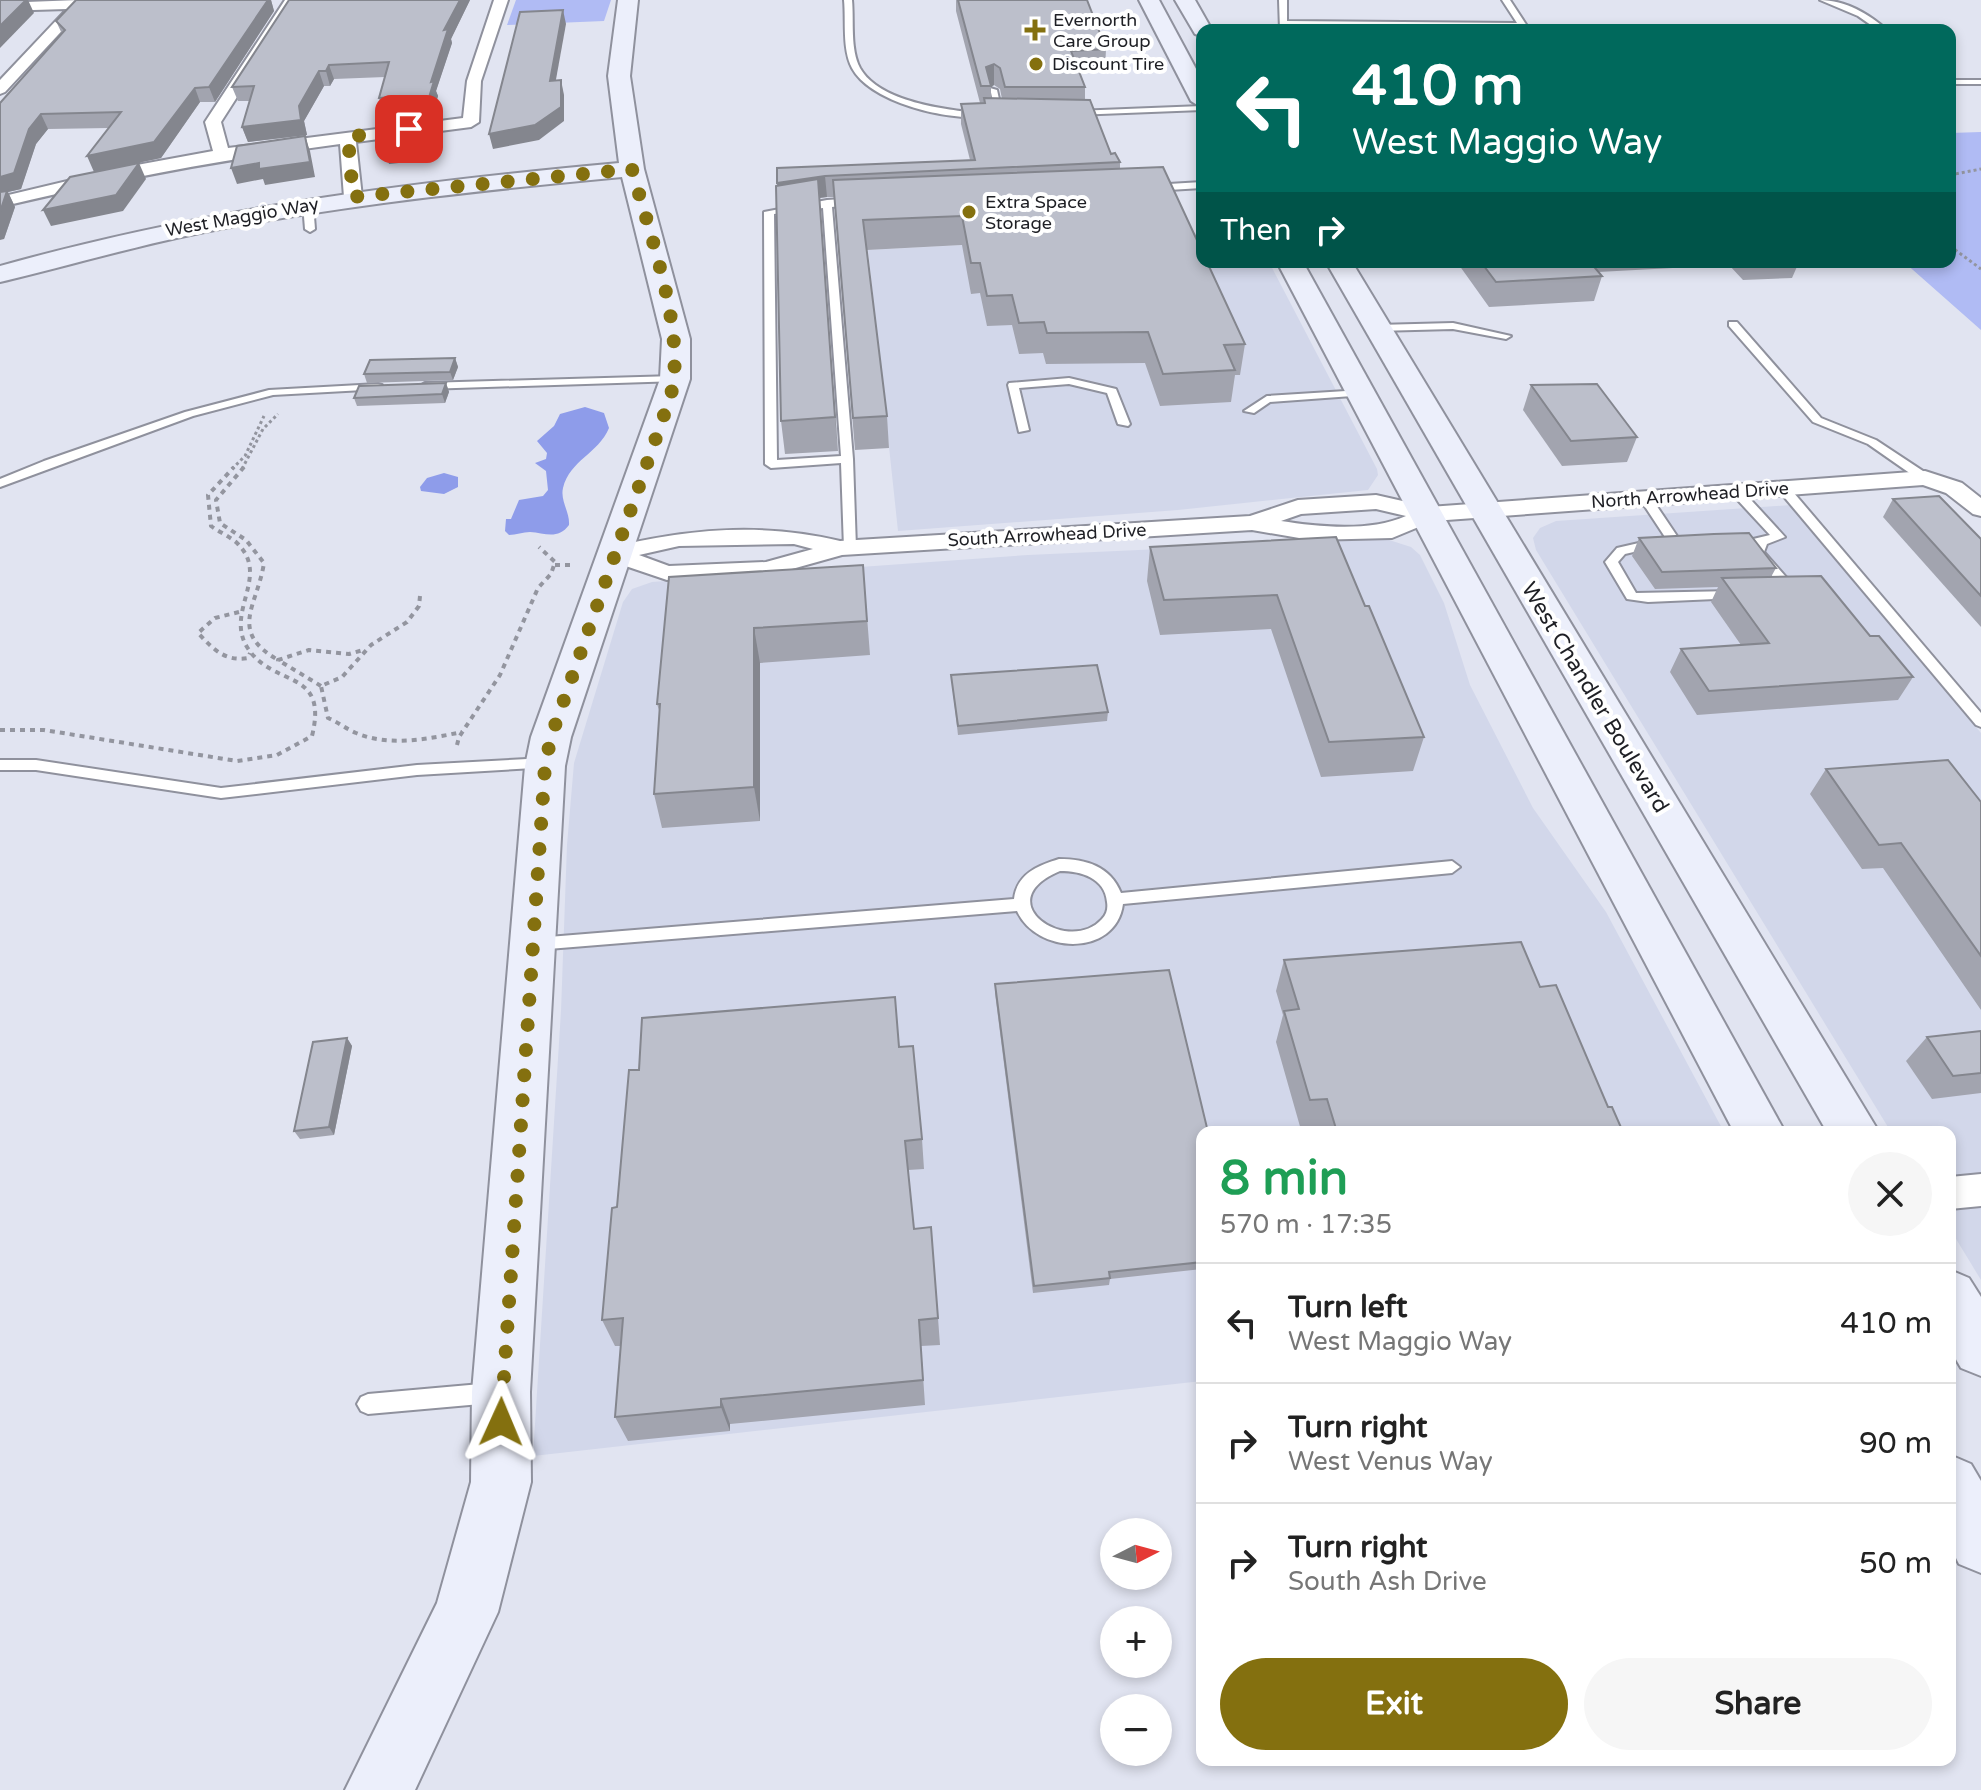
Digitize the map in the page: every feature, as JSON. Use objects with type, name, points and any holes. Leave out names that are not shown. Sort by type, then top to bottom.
[{"type":"street","points":[[0,7],[194,0]]},
{"type":"street","points":[[222,154],[213,122],[292,0]]},
{"type":"street","points":[[0,202],[126,172],[222,154],[471,122],[474,81],[501,0]]},
{"type":"street","points":[[379,1790],[466,1612],[501,1482],[501,1392],[546,763],[595,560],[675,379],[676,339],[632,169],[619,76],[628,0]]},
{"type":"street","points":[[1149,0],[1196,90]]},
{"type":"street","points":[[1185,0],[1199,24]]},
{"type":"street","points":[[0,89],[79,4]]},
{"type":"street","points":[[348,137],[353,197]]},
{"type":"street","name":"West Maggio Way","points":[[0,274],[170,229],[309,216],[353,197],[632,169]]},
{"type":"street","name":"West Chandler Boulevard","points":[[1293,268],[1362,393],[1457,513],[1850,1126]]},
{"type":"street","name":"West Chandler Boulevard","points":[[1342,268],[1377,328],[1457,513],[1757,1126]]},
{"type":"street","points":[[1925,478],[1954,488],[1981,509]]},
{"type":"street","name":"North Arrowhead Drive","points":[[1457,513],[1925,478]]},
{"type":"street","name":"South Arrowhead Drive","points":[[595,560],[667,573],[767,569],[846,548],[1252,523],[1311,533],[1392,531],[1457,513]]},
{"type":"street","name":"South Arrowhead Drive","points":[[595,560],[679,539],[794,537],[846,548]]},
{"type":"street","points":[[1956,1192],[1981,1190]]},
{"type":"street","points":[[1956,1306],[1981,1349]]},
{"type":"street","points":[[1956,1496],[1981,1542]]},
{"type":"lane","points":[[848,0],[856,68],[874,89],[920,106],[971,115],[1005,115],[993,90]]},
{"type":"lane","points":[[1283,0],[1284,24]]},
{"type":"lane","points":[[1506,0],[1521,24]]},
{"type":"lane","points":[[1824,0],[1861,14],[1875,24]]},
{"type":"lane","points":[[1956,81],[1981,82]]},
{"type":"lane","points":[[1063,114],[1196,108]]},
{"type":"lane","points":[[1140,188],[1196,185]]},
{"type":"lane","points":[[847,459],[771,464],[769,212],[874,200]]},
{"type":"lane","points":[[827,203],[847,459],[846,548]]},
{"type":"lane","points":[[1733,324],[1817,420],[1872,442],[1925,478]]},
{"type":"lane","points":[[1377,328],[1453,326],[1506,336]]},
{"type":"lane","points":[[409,387],[675,379]]},
{"type":"lane","points":[[1023,430],[1013,385],[1069,381],[1112,391],[1124,424]]},
{"type":"lane","points":[[0,483],[189,414],[284,391],[394,387]]},
{"type":"lane","points":[[1250,411],[1267,399],[1362,393]]},
{"type":"lane","points":[[1784,489],[1981,722]]},
{"type":"lane","points":[[1733,543],[1761,543],[1779,537],[1737,492]]},
{"type":"lane","points":[[1646,499],[1678,540],[1621,551],[1611,562],[1632,596],[1752,594]]},
{"type":"lane","points":[[1761,543],[1757,552],[1780,577],[1781,592],[1767,593]]},
{"type":"lane","points":[[0,765],[36,765],[221,793],[417,770],[546,763]]},
{"type":"lane","points":[[1059,865],[1090,869],[1112,887],[1117,899],[1109,923],[1098,932],[1083,937],[1050,935],[1036,928],[1025,917],[1021,905],[1021,894],[1034,875],[1059,865]]},
{"type":"lane","points":[[1117,899],[1452,867]]},
{"type":"lane","points":[[532,944],[1021,905]]},
{"type":"lane","points":[[368,1404],[501,1392]]},
{"type":"path","points":[[1956,174],[1981,169]]},
{"type":"path","points":[[1956,250],[1981,269]]},
{"type":"path","points":[[302,390],[263,429],[249,461],[216,500],[220,523],[246,540],[264,563],[263,579],[247,624],[250,636],[258,648],[321,686],[328,718],[359,734],[409,740],[462,732]]},
{"type":"path","points":[[0,730],[44,730],[206,758],[256,761],[274,757],[312,736],[317,705],[310,690],[250,653],[239,634],[239,612],[250,592],[254,569],[241,546],[211,526],[207,502],[208,495],[245,456],[260,421],[284,391]]},
{"type":"path","points":[[539,547],[548,552],[555,565]]},
{"type":"path","points":[[458,751],[455,750],[462,732],[500,675],[538,588],[555,565],[595,560]]},
{"type":"path","points":[[278,660],[309,650],[349,654],[364,650],[385,638],[414,614],[419,608],[420,596]]},
{"type":"path","points":[[239,612],[215,618],[198,633],[221,657],[238,660],[248,658],[250,653]]},
{"type":"path","points":[[321,686],[349,673],[364,650]]},
{"type":"shaded area","points":[[516,0],[611,0],[604,21],[507,25]]},
{"type":"shaded area","points":[[1981,132],[1981,330],[1911,268],[1956,268],[1956,133]]},
{"type":"shaded area","points":[[1196,233],[1196,268],[1272,268],[1378,475],[1368,490],[1178,510],[898,531],[868,250]]},
{"type":"shaded area","points":[[585,407],[604,413],[609,428],[567,478],[562,493],[569,525],[556,534],[530,532],[509,535],[505,531],[506,519],[511,519],[519,500],[543,496],[548,490],[546,471],[535,463],[546,459],[547,453],[537,441],[554,426],[560,414]]},
{"type":"shaded area","points":[[444,473],[458,477],[458,487],[444,494],[421,491],[420,487],[427,478]]},
{"type":"shaded area","points":[[1791,505],[1981,733],[1981,1280],[1956,1239],[1956,1126],[1887,1126],[1536,550],[1533,538],[1540,528],[1556,521]]},
{"type":"shaded area","points":[[1386,539],[1411,547],[1420,555],[1444,603],[1470,685],[1533,808],[1606,912],[1721,1126],[1196,1126],[1196,1382],[533,1456],[574,763],[623,602],[632,589],[652,582],[1028,555]]},
{"type":"building","points":[[0,0],[26,0],[0,26]]},
{"type":"building","points":[[76,0],[268,0],[209,87],[195,88],[154,142],[87,156],[121,112],[41,114],[29,129],[14,173],[0,177],[0,103],[65,30],[56,21]]},
{"type":"building","points":[[289,0],[460,0],[444,30],[448,29],[427,104],[390,109],[392,97],[379,98],[389,62],[329,65],[326,71],[319,71],[299,106],[301,120],[242,127],[254,86],[232,87]]},
{"type":"building","points":[[958,0],[1087,0],[1106,49],[1071,51],[1085,87],[1005,87],[1000,68],[994,64],[986,67],[991,86],[981,86]]},
{"type":"building","points":[[563,10],[550,81],[561,80],[561,107],[535,125],[489,134],[520,12]]},
{"type":"building","points":[[984,98],[1090,100],[1111,154],[1115,153],[1120,162],[825,176],[777,183],[777,168],[975,160],[961,104],[985,103]]},
{"type":"building","points":[[422,121],[414,146],[384,149],[387,125]]},
{"type":"building","points":[[305,136],[310,162],[259,169],[259,163],[231,168],[237,146]]},
{"type":"building","points":[[139,163],[116,195],[43,210],[70,177]]},
{"type":"building","points":[[1163,167],[1196,238],[1196,268],[1210,268],[1245,344],[1224,345],[1235,370],[1163,374],[1148,332],[1047,333],[1044,322],[1019,323],[1012,295],[987,296],[980,263],[971,263],[962,216],[863,220],[887,416],[853,418],[833,180]]},
{"type":"building","points":[[818,179],[835,417],[781,421],[776,186]]},
{"type":"building","points":[[7,191],[0,212],[0,192]]},
{"type":"building","points":[[1486,268],[1595,268],[1602,276],[1496,282]]},
{"type":"building","points":[[455,358],[450,372],[364,374],[370,360]]},
{"type":"building","points":[[446,383],[442,394],[354,398],[359,386]]},
{"type":"building","points":[[1597,384],[1637,437],[1571,441],[1531,385]]},
{"type":"building","points":[[1939,496],[1981,539],[1981,596],[1893,499]]},
{"type":"building","points":[[1749,533],[1776,568],[1662,572],[1639,538],[1714,534]]},
{"type":"building","points":[[1336,537],[1365,606],[1369,606],[1424,737],[1329,742],[1277,595],[1164,600],[1150,547]]},
{"type":"building","points":[[863,565],[867,621],[754,628],[754,787],[654,794],[660,704],[657,704],[669,577]]},
{"type":"building","points":[[1821,576],[1870,636],[1879,636],[1913,677],[1709,691],[1681,649],[1769,643],[1722,578]]},
{"type":"building","points":[[1097,665],[1108,712],[958,726],[951,675]]},
{"type":"building","points":[[1948,760],[1981,802],[1981,956],[1901,843],[1879,845],[1826,769]]},
{"type":"building","points":[[1521,942],[1540,987],[1556,985],[1608,1107],[1612,1107],[1620,1126],[1335,1126],[1327,1099],[1310,1100],[1284,1011],[1299,1009],[1284,960]]},
{"type":"building","points":[[1169,970],[1207,1126],[1196,1126],[1196,1263],[1109,1272],[1110,1278],[1034,1286],[995,984]]},
{"type":"building","points":[[895,997],[899,1047],[913,1046],[922,1139],[905,1141],[914,1229],[931,1227],[938,1318],[919,1320],[923,1380],[721,1399],[721,1407],[615,1417],[623,1318],[602,1320],[612,1208],[617,1207],[629,1070],[639,1070],[642,1018]]},
{"type":"building","points":[[1981,1031],[1981,1073],[1953,1076],[1927,1037]]},
{"type":"building","points":[[347,1038],[329,1127],[294,1131],[313,1042]]},
{"type":"place","name":"Evernorth Care Group","points":[[1035,30]]},
{"type":"place","name":"Discount Tire","points":[[1036,64]]},
{"type":"place","name":"Extra Space Storage","points":[[969,212]]},
{"type":"route","points":[[409,129],[348,137],[353,197],[632,169],[676,339],[675,379],[670,398],[613,554],[551,737],[545,766],[501,1422]]}]
